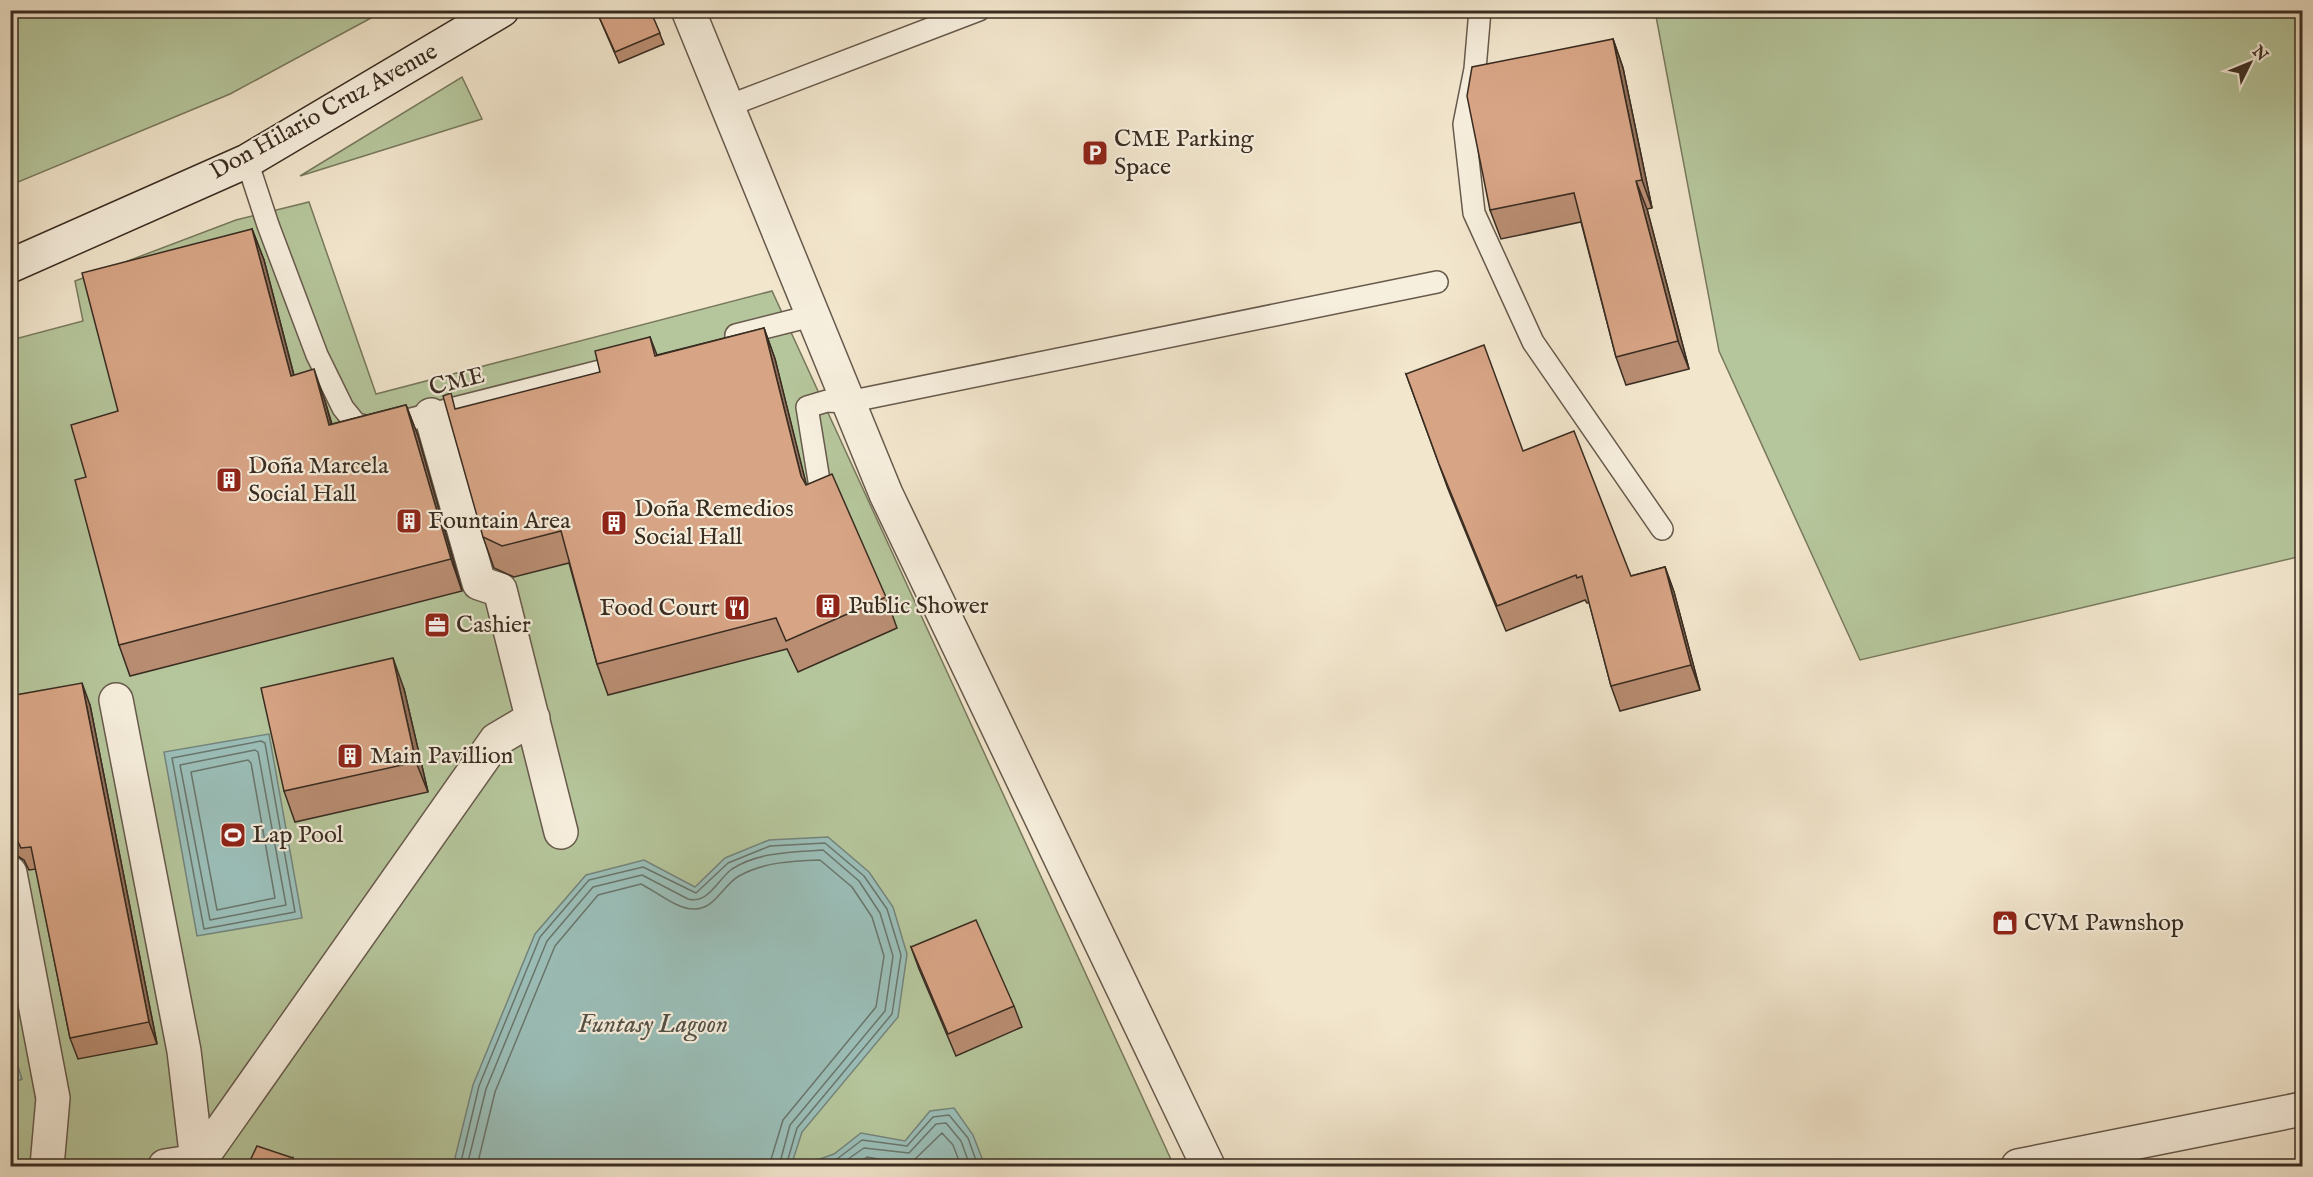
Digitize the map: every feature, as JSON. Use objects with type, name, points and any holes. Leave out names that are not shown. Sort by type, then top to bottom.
[{"type":"street","name":"Don Hilario Cruz Avenue","points":[[10,266],[247,161],[502,10]]},
{"type":"street","points":[[688,10],[811,316],[886,494],[1208,1167]]},
{"type":"street","points":[[431,414],[479,583],[500,590],[561,832]]},
{"type":"street","points":[[116,700],[184,1052],[196,1164]]},
{"type":"street","points":[[165,1167],[196,1164],[496,740],[533,718]]},
{"type":"street","points":[[10,873],[53,1098],[47,1167]]},
{"type":"street","points":[[2018,1167],[2302,1108]]},
{"type":"lane","points":[[728,106],[979,10]]},
{"type":"lane","points":[[1480,10],[1474,69],[1464,124],[1474,213],[1533,342],[1662,529]]},
{"type":"lane","name":"CME","points":[[247,161],[268,225],[317,355],[343,408],[356,424],[375,428],[650,358]]},
{"type":"lane","points":[[822,499],[807,407],[827,401],[848,402],[1437,282]]},
{"type":"lane","points":[[719,340],[811,316]]},
{"type":"green space","points":[[11,10],[384,11],[230,94],[11,185]]},
{"type":"green space","points":[[1655,11],[2302,11],[2302,556],[1860,660],[1719,351]]},
{"type":"green space","points":[[462,77],[482,119],[300,176]]},
{"type":"green space","points":[[309,202],[376,394],[772,291],[1174,1166],[11,1166],[11,340],[83,321],[75,281],[236,220]]},
{"type":"water","name":"Lap Pool","points":[[269,734],[302,918],[197,936],[164,752]]},
{"type":"water","name":"Funtasy Lagoon","points":[[828,837],[869,872],[893,907],[907,954],[898,1017],[802,1132],[791,1166],[453,1166],[473,1085],[535,934],[586,875],[644,860],[695,887],[725,858],[769,840]]},
{"type":"water","points":[[11,1044],[22,1079],[10,1084]]},
{"type":"water","points":[[954,1108],[973,1135],[985,1166],[800,1166],[834,1154],[861,1133],[905,1141],[930,1111]]},
{"type":"building","points":[[596,10],[650,10],[660,33],[615,52]]},
{"type":"building","points":[[1613,39],[1642,180],[1636,181],[1678,341],[1616,357],[1574,193],[1490,210],[1467,96],[1472,67]]},
{"type":"building","name":"Doña Marcela Social Hall","points":[[252,229],[291,376],[314,369],[329,425],[406,405],[451,559],[119,645],[75,480],[86,477],[71,425],[118,411],[82,273]]},
{"type":"building","name":"Doña Remedios Social Hall","points":[[764,328],[801,476],[806,485],[832,474],[886,597],[786,641],[776,618],[597,664],[561,531],[502,546],[483,537],[443,396],[451,393],[455,409],[600,372],[595,351],[650,337],[655,356]]},
{"type":"building","points":[[1484,345],[1523,451],[1574,431],[1631,576],[1665,567],[1691,665],[1611,686],[1582,576],[1577,578],[1576,575],[1497,606],[1439,464],[1406,374]]},
{"type":"building","name":"Main Pavillion","points":[[393,658],[416,762],[284,791],[261,688]]},
{"type":"building","points":[[82,683],[149,1022],[70,1038],[31,847],[21,848],[16,838],[10,835],[10,696]]},
{"type":"building","points":[[976,920],[1014,1006],[948,1034],[911,947]]},
{"type":"building","points":[[257,1146],[293,1158],[289,1167],[247,1167]]},
{"type":"building","points":[[146,1162],[147,1167],[122,1167]]},
{"type":"place","name":"CME Parking Space","points":[[1095,153]]},
{"type":"place","name":"Doña Marcela Social Hall","points":[[229,480]]},
{"type":"place","name":"Fountain Area","points":[[409,521]]},
{"type":"place","name":"Doña Remedios Social Hall","points":[[614,523]]},
{"type":"place","name":"Public Shower","points":[[828,606]]},
{"type":"place","name":"Food Court","points":[[737,608]]},
{"type":"place","name":"Cashier","points":[[437,625]]},
{"type":"place","name":"Main Pavillion","points":[[350,756]]},
{"type":"place","name":"Lap Pool","points":[[233,835]]},
{"type":"place","name":"CVM Pawnshop","points":[[2005,923]]}]
